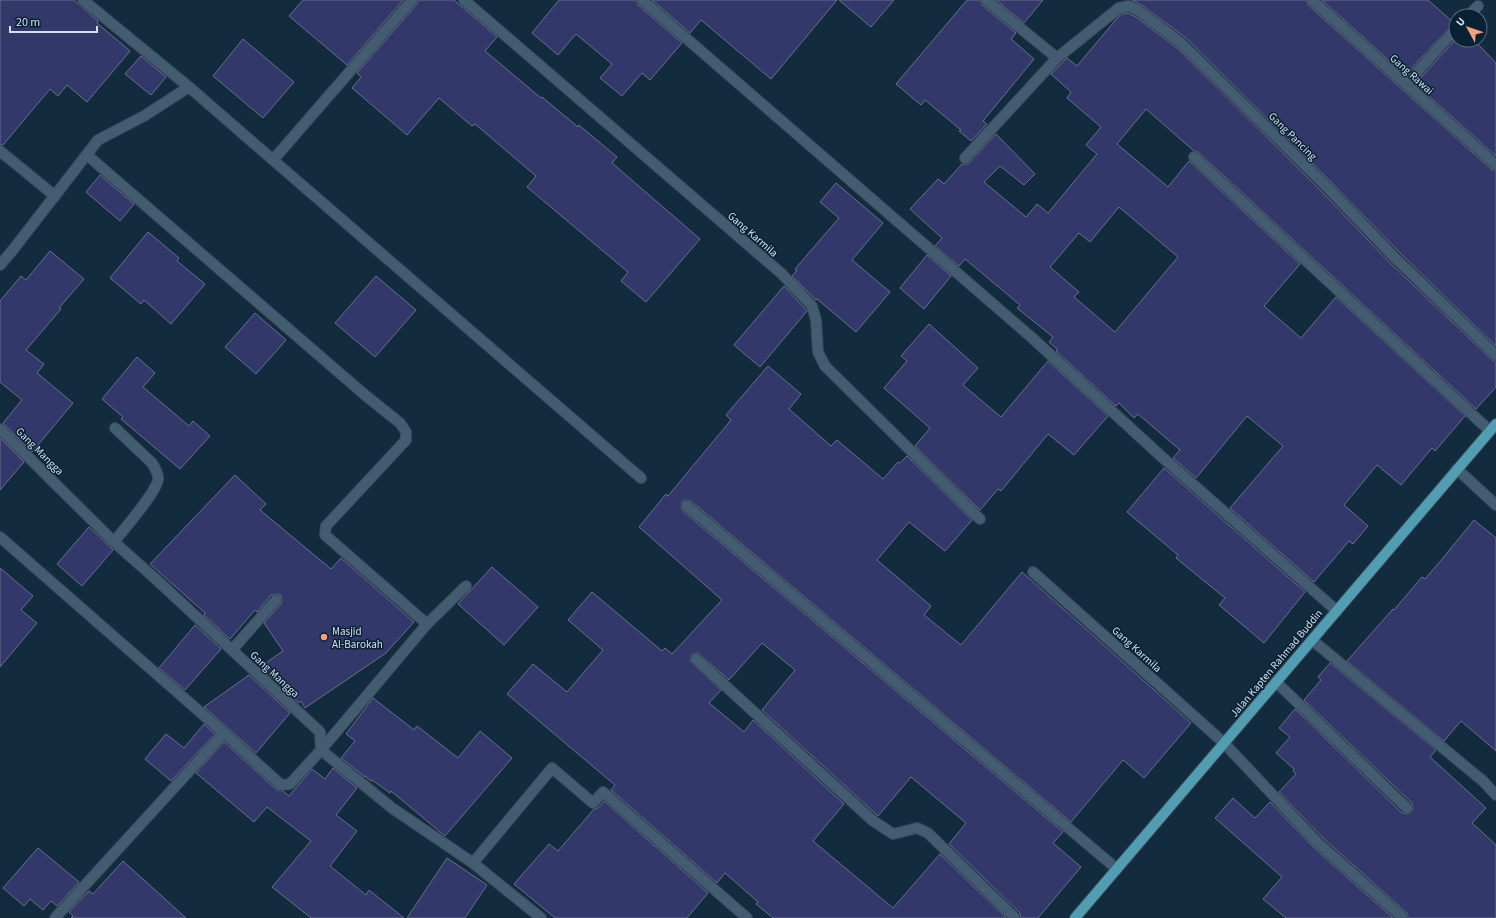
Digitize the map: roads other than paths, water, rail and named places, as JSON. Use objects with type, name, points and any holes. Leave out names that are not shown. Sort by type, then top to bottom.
[{"type":"main road","name":"Jalan Kapten Rahmad Buddin","points":[[1074,918],[1139,844],[1493,428]]},
{"type":"street","points":[[82,0],[189,86],[642,478]]},
{"type":"street","points":[[273,160],[412,0]]},
{"type":"street","name":"Gang Karmila","points":[[464,0],[782,274],[812,306],[816,320],[818,352],[825,366],[980,519]]},
{"type":"street","points":[[642,0],[1030,336],[1163,458],[1337,610]]},
{"type":"street","points":[[986,0],[1057,58]]},
{"type":"street","name":"Gang Rawai","points":[[1312,0],[1496,166]]},
{"type":"street","name":"Gang Pancing","points":[[966,158],[1057,58],[1119,8],[1129,6],[1139,11],[1181,43],[1328,188],[1394,258],[1496,355]]},
{"type":"street","points":[[1406,84],[1448,38]]},
{"type":"street","points":[[0,265],[98,140],[144,116],[189,86]]},
{"type":"street","points":[[0,151],[55,196]]},
{"type":"street","points":[[87,155],[365,395],[400,423],[406,432],[406,440],[326,526],[325,535],[427,624]]},
{"type":"street","points":[[1194,157],[1493,428]]},
{"type":"street","points":[[114,542],[153,491],[158,480],[156,468],[152,463],[115,428]]},
{"type":"street","name":"Gang Mangga","points":[[0,429],[114,542],[320,732],[321,750]]},
{"type":"street","points":[[1457,469],[1496,505]]},
{"type":"street","points":[[687,506],[1117,869]]},
{"type":"street","points":[[0,537],[282,785],[290,784],[321,750],[427,624],[466,586]]},
{"type":"street","name":"Gang Karmila","points":[[1033,572],[1224,743],[1318,843],[1403,918]]},
{"type":"street","points":[[232,650],[276,600]]},
{"type":"street","points":[[1312,640],[1483,781],[1496,795]]},
{"type":"street","points":[[696,659],[872,820],[893,834],[917,828],[928,833],[1015,918]]},
{"type":"street","points":[[1276,682],[1407,808]]},
{"type":"street","points":[[55,918],[224,733]]},
{"type":"street","points":[[321,750],[392,808],[472,863],[541,918]]},
{"type":"street","points":[[472,863],[552,768],[593,803],[603,792],[747,918]]},
{"type":"place","name":"Masjid Al-Barokah","points":[[324,637]]}]
